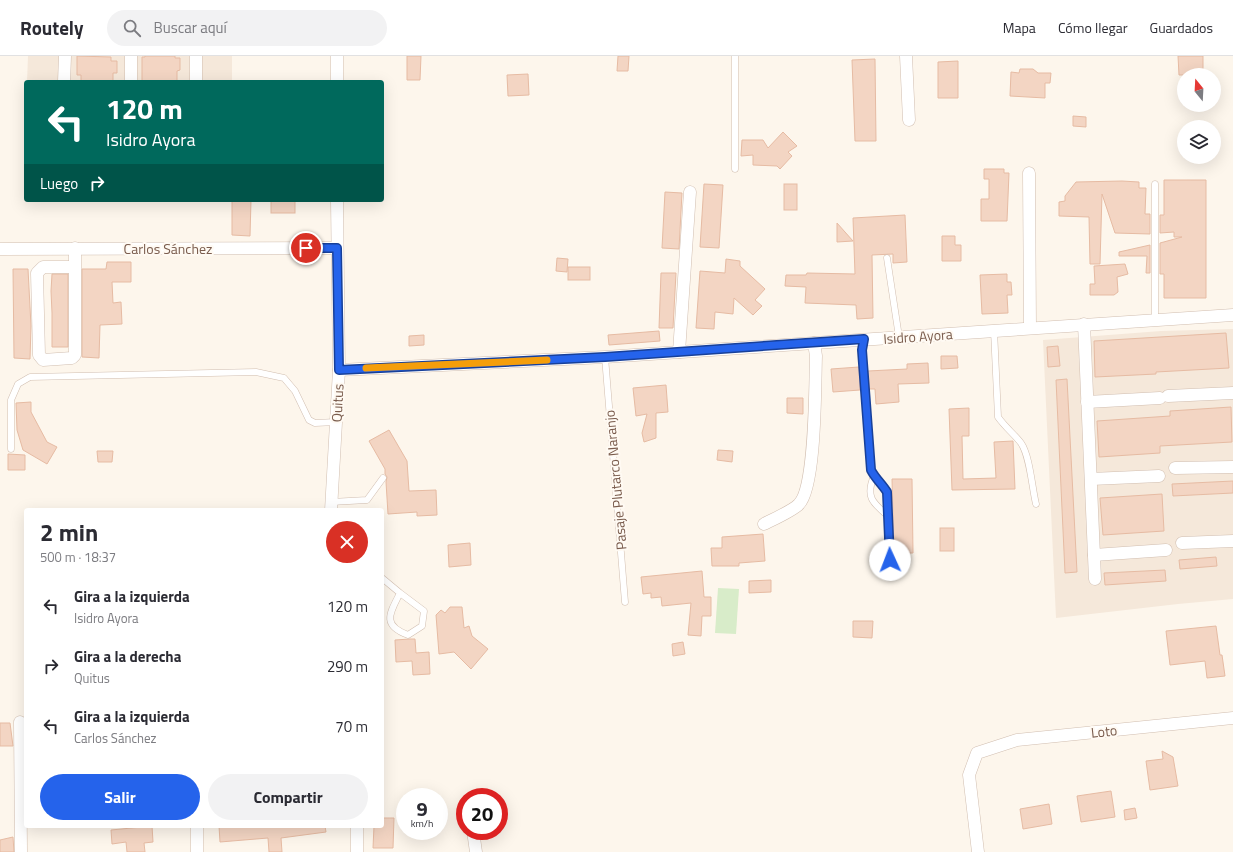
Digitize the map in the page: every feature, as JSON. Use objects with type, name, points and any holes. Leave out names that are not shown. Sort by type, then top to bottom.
[{"type":"street","points":[[64,80],[65,56]]},
{"type":"street","points":[[131,80],[132,56]]},
{"type":"street","points":[[196,56],[196,80]]},
{"type":"street","points":[[337,80],[338,56]]},
{"type":"street","points":[[906,56],[909,120]]},
{"type":"street","points":[[1029,173],[1030,328]]},
{"type":"street","points":[[679,352],[690,192]]},
{"type":"street","name":"Quitus","points":[[331,506],[339,370],[337,202]]},
{"type":"street","points":[[74,267],[43,267],[37,273],[39,355],[41,359],[72,358],[75,355],[75,248]]},
{"type":"street","name":"Carlos Sánchez","points":[[0,249],[337,248]]},
{"type":"street","name":"Isidro Ayora","points":[[339,370],[605,357],[1233,315]]},
{"type":"street","points":[[1084,324],[1095,579]]},
{"type":"street","points":[[764,524],[799,504],[807,490],[812,461],[816,356],[814,343]]},
{"type":"street","points":[[1087,402],[1233,393]]},
{"type":"street","points":[[1175,468],[1233,467]]},
{"type":"street","points":[[1091,479],[1159,476]]},
{"type":"street","points":[[1182,543],[1233,541]]},
{"type":"street","points":[[1094,555],[1166,550]]},
{"type":"street","name":"Loto","points":[[978,852],[969,775],[977,753],[1017,740],[1233,718]]},
{"type":"street","points":[[20,722],[22,852]]},
{"type":"street","points":[[197,828],[197,852]]},
{"type":"street","points":[[357,828],[357,852]]},
{"type":"street","points":[[474,840],[476,852]]},
{"type":"lane","points":[[735,56],[735,169]]},
{"type":"lane","points":[[1155,184],[1155,320]]},
{"type":"lane","points":[[887,258],[899,337]]},
{"type":"lane","points":[[994,330],[998,417],[1006,428],[1021,443],[1026,454],[1036,504]]},
{"type":"lane","points":[[864,339],[862,350],[870,462],[871,470],[874,476],[881,482],[887,492],[890,560]]},
{"type":"lane","name":"Pasaje Plutarco Naranjo","points":[[605,357],[625,602]]},
{"type":"lane","points":[[11,449],[11,400],[18,384],[30,377],[256,372],[284,378],[295,391],[309,420],[315,423],[336,422]]},
{"type":"lane","points":[[874,476],[870,484],[872,502],[888,516]]},
{"type":"lane","points":[[331,506],[367,500],[383,478]]},
{"type":"lane","points":[[384,580],[424,611],[422,626],[408,635],[398,631],[391,623],[390,614],[400,593]]},
{"type":"shaded area","points":[[28,56],[232,56],[232,80],[27,80]]},
{"type":"shaded area","points":[[1233,329],[1233,599],[1056,618],[1043,340],[1161,331]]},
{"type":"green space","points":[[718,588],[739,589],[736,634],[715,633]]},
{"type":"building","points":[[77,56],[111,57],[111,61],[117,61],[117,73],[113,73],[113,80],[81,80],[81,75],[77,75]]},
{"type":"building","points":[[175,56],[175,58],[180,58],[180,70],[177,71],[177,80],[142,80],[142,57]]},
{"type":"building","points":[[407,56],[421,56],[420,80],[407,80]]},
{"type":"building","points":[[618,56],[629,56],[628,71],[617,71]]},
{"type":"building","points":[[1178,56],[1203,56],[1203,68],[1179,68]]},
{"type":"building","points":[[875,59],[876,141],[855,141],[852,60]]},
{"type":"building","points":[[958,61],[958,98],[938,98],[938,62]]},
{"type":"building","points":[[1020,69],[1033,69],[1038,73],[1051,73],[1050,83],[1045,83],[1045,98],[1010,96],[1011,72],[1019,73]]},
{"type":"building","points":[[528,74],[529,95],[508,96],[507,75]]},
{"type":"building","points":[[1073,116],[1086,117],[1086,127],[1073,126]]},
{"type":"building","points":[[783,132],[797,146],[788,152],[792,156],[780,169],[777,166],[753,165],[753,155],[741,156],[742,140],[763,140],[768,148]]},
{"type":"building","points":[[984,169],[1004,169],[1004,173],[1009,173],[1007,221],[981,221],[981,199],[989,199],[989,179],[984,179]]},
{"type":"building","points":[[1164,180],[1206,180],[1206,298],[1164,298],[1164,274],[1160,274],[1160,243],[1182,237],[1174,237],[1174,232],[1160,233],[1160,215],[1164,215]]},
{"type":"building","points":[[1076,182],[1139,182],[1139,188],[1146,188],[1145,214],[1150,214],[1150,234],[1115,233],[1102,194],[1100,264],[1090,264],[1089,217],[1059,216],[1059,202],[1065,201],[1065,196]]},
{"type":"building","points":[[704,184],[723,185],[719,248],[700,247]]},
{"type":"building","points":[[784,184],[797,184],[797,210],[784,210]]},
{"type":"building","points":[[665,192],[682,193],[679,249],[662,248]]},
{"type":"building","points":[[232,202],[251,202],[250,236],[232,235]]},
{"type":"building","points":[[271,202],[295,202],[295,213],[271,213]]},
{"type":"building","points":[[905,215],[907,262],[893,263],[893,254],[872,255],[873,318],[857,319],[856,305],[805,303],[806,287],[785,286],[786,275],[806,275],[807,273],[855,274],[853,218]]},
{"type":"building","points":[[837,223],[853,241],[837,242]]},
{"type":"building","points":[[942,236],[955,236],[955,245],[961,245],[961,261],[942,261]]},
{"type":"building","points":[[1150,245],[1150,273],[1146,273],[1147,256],[1119,256],[1119,252]]},
{"type":"building","points":[[557,258],[568,259],[567,272],[556,271]]},
{"type":"building","points":[[726,259],[740,261],[740,266],[765,289],[755,300],[762,306],[753,315],[734,298],[733,314],[715,312],[714,329],[696,328],[700,271],[725,273]]},
{"type":"building","points":[[107,262],[131,262],[131,282],[112,282],[113,303],[121,302],[122,324],[100,325],[99,358],[82,357],[82,269],[106,269]]},
{"type":"building","points":[[1125,264],[1128,274],[1117,277],[1118,292],[1114,295],[1090,295],[1090,284],[1095,284],[1094,266]]},
{"type":"building","points":[[568,267],[590,267],[590,280],[568,280]]},
{"type":"building","points":[[13,269],[28,269],[31,326],[30,359],[14,358]]},
{"type":"building","points":[[661,273],[676,273],[673,328],[659,328]]},
{"type":"building","points":[[52,274],[68,274],[68,347],[52,347]]},
{"type":"building","points":[[1007,274],[1007,282],[1011,282],[1012,295],[1007,295],[1008,313],[982,314],[980,275]]},
{"type":"building","points":[[659,331],[660,341],[609,345],[608,335]]},
{"type":"building","points":[[1226,333],[1229,368],[1095,377],[1094,341]]},
{"type":"building","points":[[424,335],[424,345],[409,346],[409,336]]},
{"type":"building","points":[[1058,346],[1060,366],[1048,367],[1047,347]]},
{"type":"building","points":[[941,356],[957,356],[958,368],[941,369]]},
{"type":"building","points":[[928,363],[929,383],[898,384],[899,402],[876,404],[875,389],[869,389],[868,371],[907,369],[907,364]]},
{"type":"building","points":[[859,367],[860,390],[833,392],[831,369]]},
{"type":"building","points":[[1067,379],[1077,572],[1065,573],[1056,380]]},
{"type":"building","points":[[666,385],[668,412],[656,413],[656,438],[644,442],[642,433],[647,414],[636,416],[633,388]]},
{"type":"building","points":[[787,398],[803,398],[803,414],[787,413]]},
{"type":"building","points":[[31,402],[31,412],[47,442],[57,447],[47,464],[23,450],[17,430],[16,403]]},
{"type":"building","points":[[1231,407],[1232,442],[1160,446],[1160,453],[1099,457],[1097,421],[1170,416],[1170,411]]},
{"type":"building","points":[[969,408],[969,436],[962,436],[963,479],[996,478],[994,442],[1013,441],[1015,489],[952,490],[949,409]]},
{"type":"building","points":[[389,430],[407,461],[409,491],[436,490],[437,515],[417,516],[417,512],[388,514],[387,477],[385,474],[385,469],[369,441]]},
{"type":"building","points":[[718,450],[733,451],[732,462],[717,460]]},
{"type":"building","points":[[97,451],[113,451],[112,462],[98,462]]},
{"type":"building","points":[[8,454],[25,455],[25,470],[8,470]]},
{"type":"building","points":[[892,479],[912,479],[913,553],[894,553]]},
{"type":"building","points":[[1233,481],[1233,493],[1173,496],[1172,484]]},
{"type":"building","points":[[1162,494],[1164,531],[1103,535],[1100,498]]},
{"type":"building","points":[[940,528],[954,528],[954,551],[940,551]]},
{"type":"building","points":[[763,534],[765,561],[739,563],[739,566],[712,566],[711,548],[722,548],[722,537]]},
{"type":"building","points":[[470,543],[471,565],[449,567],[448,545]]},
{"type":"building","points":[[1216,557],[1217,566],[1180,569],[1179,560]]},
{"type":"building","points":[[1165,570],[1166,581],[1105,585],[1104,573]]},
{"type":"building","points":[[702,571],[704,597],[711,597],[711,616],[702,616],[701,636],[688,635],[691,603],[662,606],[661,597],[651,598],[651,593],[643,594],[641,577]]},
{"type":"building","points":[[771,580],[771,592],[749,593],[749,581]]},
{"type":"building","points":[[450,607],[462,607],[464,628],[469,626],[472,636],[488,649],[471,669],[454,652],[439,654],[436,615],[441,610],[445,613]]},
{"type":"building","points":[[853,621],[873,621],[872,638],[853,637]]},
{"type":"building","points":[[1216,626],[1220,655],[1222,655],[1225,676],[1207,678],[1205,661],[1170,665],[1166,631]]},
{"type":"building","points":[[415,639],[416,653],[429,652],[430,674],[413,675],[412,661],[396,662],[395,640]]},
{"type":"building","points":[[683,642],[685,654],[673,656],[672,644]]},
{"type":"building","points":[[0,723],[10,723],[13,746],[0,746]]},
{"type":"building","points":[[1162,751],[1173,757],[1178,786],[1150,790],[1146,761],[1163,759]]},
{"type":"building","points":[[1111,791],[1115,817],[1081,822],[1077,796]]},
{"type":"building","points":[[1049,804],[1052,824],[1023,829],[1020,809]]},
{"type":"building","points":[[1135,808],[1137,818],[1125,820],[1124,810]]},
{"type":"building","points":[[384,818],[394,818],[393,848],[373,848],[374,828],[384,828]]},
{"type":"building","points":[[152,828],[153,842],[144,843],[145,852],[127,852],[126,842],[112,844],[111,830]]},
{"type":"building","points":[[219,828],[325,828],[326,832],[281,838],[282,852],[269,852],[268,838],[220,842]]},
{"type":"building","points":[[13,837],[14,852],[0,852],[0,840]]},
{"type":"slow traffic","points":[[366,368],[547,360]]},
{"type":"route","points":[[306,248],[337,248],[339,370],[605,357],[864,339],[862,350],[871,470],[887,492],[890,560]]}]
